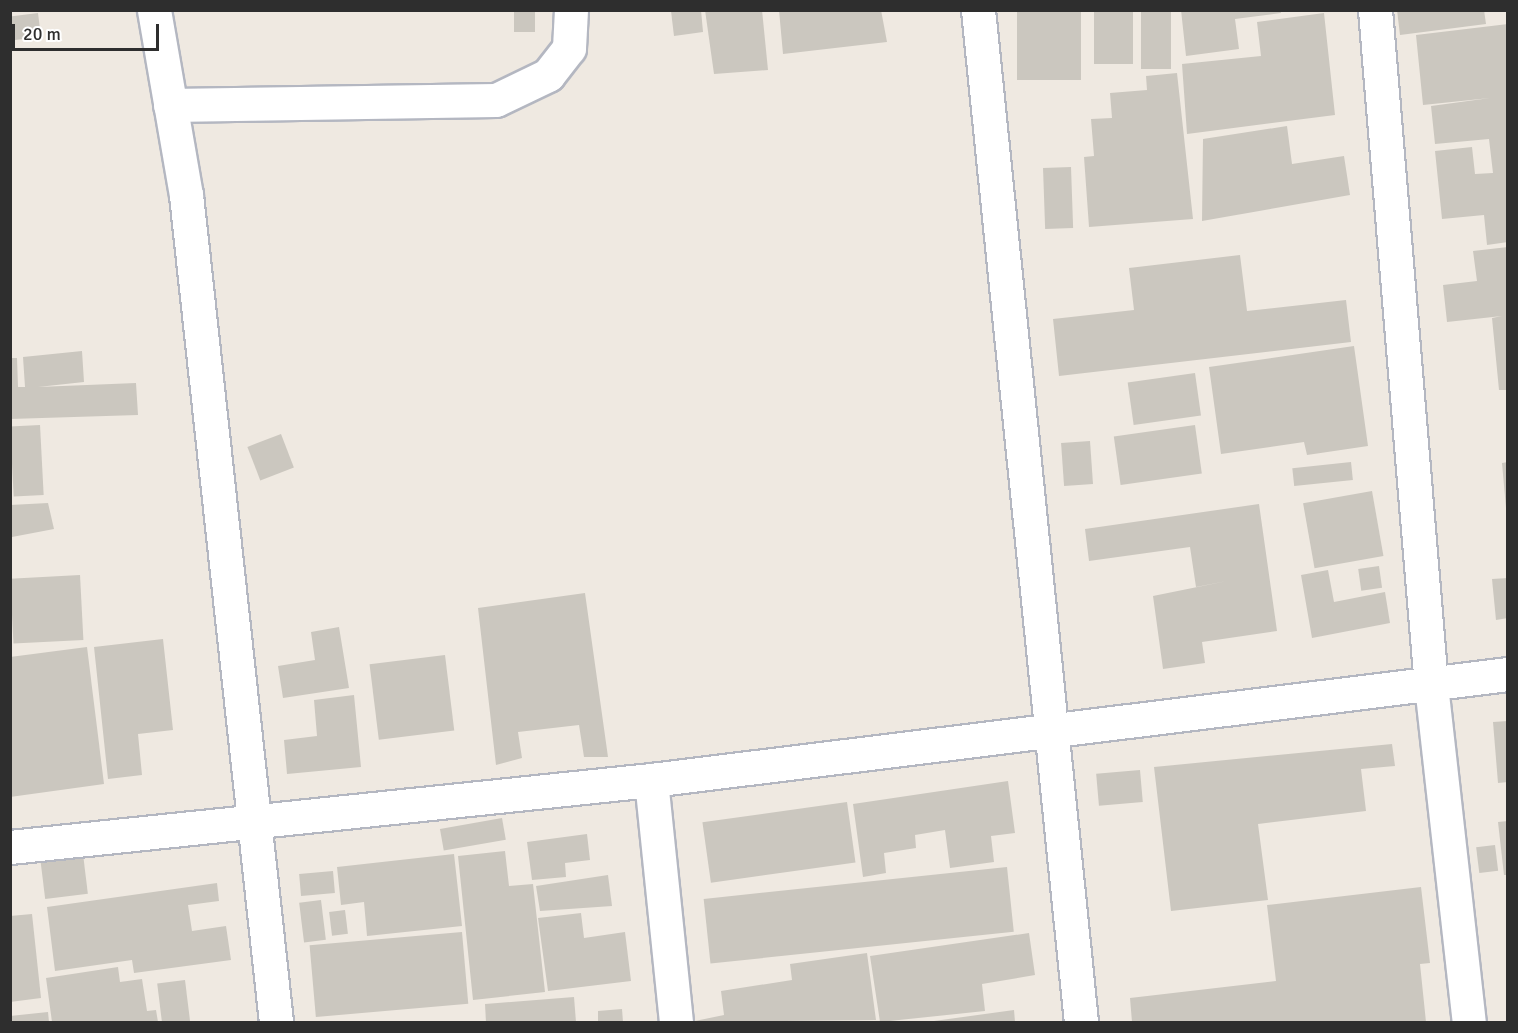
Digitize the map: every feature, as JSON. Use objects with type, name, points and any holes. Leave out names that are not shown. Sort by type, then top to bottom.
[{"type":"street","points":[[154,10],[186,195],[250,820],[276,1023]]},
{"type":"street","points":[[170,105],[496,100],[548,75],[569,48],[571,10]]},
{"type":"street","points":[[978,10],[1080,1023]]},
{"type":"street","points":[[1375,10],[1431,685],[1469,1023]]},
{"type":"street","points":[[10,847],[250,820],[651,780],[1508,675]]},
{"type":"street","points":[[651,780],[676,1023]]},
{"type":"building","points":[[514,10],[535,10],[535,32],[514,32]]},
{"type":"building","points":[[701,10],[703,32],[674,36],[671,11]]},
{"type":"building","points":[[705,10],[762,10],[768,70],[714,74]]},
{"type":"building","points":[[779,10],[881,10],[887,42],[783,54]]},
{"type":"building","points":[[1017,10],[1081,10],[1081,80],[1017,80]]},
{"type":"building","points":[[1094,10],[1133,10],[1133,64],[1094,64]]},
{"type":"building","points":[[1141,10],[1171,10],[1171,69],[1141,69]]},
{"type":"building","points":[[1181,10],[1280,10],[1281,13],[1235,19],[1239,49],[1186,56]]},
{"type":"building","points":[[1397,10],[1484,10],[1486,24],[1400,35]]},
{"type":"building","points":[[38,13],[41,37],[13,40],[10,16]]},
{"type":"building","points":[[1324,13],[1335,115],[1187,134],[1182,64],[1261,56],[1257,22]]},
{"type":"building","points":[[1508,24],[1508,242],[1487,245],[1484,215],[1442,219],[1435,151],[1472,147],[1475,174],[1493,173],[1489,139],[1435,144],[1431,106],[1490,98],[1423,105],[1416,35]]},
{"type":"building","points":[[1177,73],[1193,219],[1089,227],[1084,157],[1094,156],[1091,119],[1112,118],[1110,93],[1147,90],[1146,76]]},
{"type":"building","points":[[1287,126],[1292,164],[1344,156],[1350,195],[1202,221],[1203,139]]},
{"type":"building","points":[[1071,167],[1073,228],[1045,229],[1043,168]]},
{"type":"building","points":[[1508,247],[1508,390],[1499,390],[1492,318],[1502,316],[1447,322],[1443,285],[1477,281],[1473,251]]},
{"type":"building","points":[[1240,255],[1247,311],[1346,300],[1351,342],[1059,376],[1053,319],[1134,310],[1129,268]]},
{"type":"building","points":[[1354,346],[1368,446],[1307,455],[1304,442],[1221,454],[1209,367]]},
{"type":"building","points":[[82,351],[84,382],[38,387],[136,383],[138,415],[10,419],[10,358],[17,358],[18,387],[25,387],[23,357]]},
{"type":"building","points":[[1195,373],[1201,416],[1134,425],[1128,382]]},
{"type":"building","points":[[40,425],[44,495],[14,496],[10,427]]},
{"type":"building","points":[[1195,425],[1202,474],[1121,485],[1114,436]]},
{"type":"building","points":[[281,434],[294,468],[260,481],[247,447]]},
{"type":"building","points":[[1090,441],[1093,484],[1064,486],[1061,443]]},
{"type":"building","points":[[1351,462],[1353,480],[1294,486],[1292,468]]},
{"type":"building","points":[[1508,462],[1508,508],[1506,508],[1502,463]]},
{"type":"building","points":[[1372,491],[1383,556],[1315,568],[1303,503]]},
{"type":"building","points":[[48,503],[54,529],[12,537],[10,505]]},
{"type":"building","points":[[1259,504],[1277,631],[1202,642],[1205,663],[1163,669],[1153,596],[1227,581],[1196,587],[1190,547],[1089,561],[1085,529]]},
{"type":"building","points":[[1379,566],[1382,588],[1361,591],[1358,569]]},
{"type":"building","points":[[1328,570],[1334,602],[1385,592],[1390,623],[1312,638],[1301,575]]},
{"type":"building","points":[[80,575],[83,640],[13,644],[10,579]]},
{"type":"building","points":[[1508,578],[1508,618],[1496,620],[1492,579]]},
{"type":"building","points":[[585,593],[608,757],[584,757],[579,725],[518,732],[522,758],[496,765],[478,608]]},
{"type":"building","points":[[339,627],[349,688],[283,698],[278,666],[315,660],[311,632]]},
{"type":"building","points":[[163,639],[173,730],[138,734],[142,775],[108,779],[94,647]]},
{"type":"building","points":[[87,647],[104,784],[10,797],[10,657]]},
{"type":"building","points":[[445,655],[454,730],[379,740],[370,664]]},
{"type":"building","points":[[354,695],[361,767],[287,774],[284,740],[317,736],[314,700]]},
{"type":"building","points":[[1508,721],[1508,782],[1498,783],[1493,722]]},
{"type":"building","points":[[1392,744],[1395,766],[1361,769],[1366,811],[1258,824],[1268,900],[1171,911],[1154,767]]},
{"type":"building","points":[[1140,770],[1143,802],[1099,806],[1096,774]]},
{"type":"building","points":[[1008,781],[1015,833],[991,836],[994,862],[950,868],[945,830],[915,835],[916,848],[884,853],[886,873],[863,877],[853,804]]},
{"type":"building","points":[[847,802],[855,862],[711,883],[702,822]]},
{"type":"building","points":[[502,818],[506,840],[444,851],[440,829]]},
{"type":"building","points":[[1508,821],[1508,875],[1504,875],[1498,822]]},
{"type":"building","points":[[587,834],[590,860],[565,863],[566,877],[532,880],[527,842]]},
{"type":"building","points":[[1495,845],[1498,871],[1479,873],[1476,847]]},
{"type":"building","points":[[505,851],[509,886],[533,884],[545,992],[473,1000],[458,856]]},
{"type":"building","points":[[83,854],[88,894],[45,899],[40,859]]},
{"type":"building","points":[[454,854],[462,926],[367,936],[364,902],[341,905],[337,867]]},
{"type":"building","points":[[1007,867],[1014,932],[710,964],[704,899]]},
{"type":"building","points":[[333,871],[335,893],[301,896],[299,874]]},
{"type":"building","points":[[608,875],[612,906],[540,911],[536,886]]},
{"type":"building","points":[[217,883],[219,901],[188,905],[192,931],[226,926],[231,960],[134,973],[132,960],[55,971],[47,907]]},
{"type":"building","points":[[1421,887],[1430,963],[1420,964],[1426,1022],[1132,1022],[1130,998],[1276,981],[1267,905]]},
{"type":"building","points":[[321,900],[326,940],[304,942],[299,903]]},
{"type":"building","points":[[345,910],[348,934],[332,936],[329,912]]},
{"type":"building","points":[[581,913],[584,938],[625,932],[631,981],[548,991],[538,918]]},
{"type":"building","points":[[32,914],[41,998],[10,1002],[10,916]]},
{"type":"building","points":[[462,932],[468,1004],[316,1017],[310,945]]},
{"type":"building","points":[[1029,933],[1035,975],[982,984],[985,1011],[880,1022],[870,956]]},
{"type":"building","points":[[867,953],[876,1020],[690,1022],[724,1015],[721,991],[792,980],[790,964]]},
{"type":"building","points":[[118,967],[120,982],[142,979],[147,1011],[156,1010],[158,1022],[52,1022],[46,978]]},
{"type":"building","points":[[185,980],[190,1022],[162,1022],[157,983]]},
{"type":"building","points":[[574,997],[576,1022],[486,1022],[485,1004]]},
{"type":"building","points":[[622,1009],[623,1022],[598,1022],[598,1011]]},
{"type":"building","points":[[1014,1010],[1015,1022],[934,1022],[934,1021]]},
{"type":"building","points":[[48,1012],[49,1022],[10,1022],[10,1016]]}]
